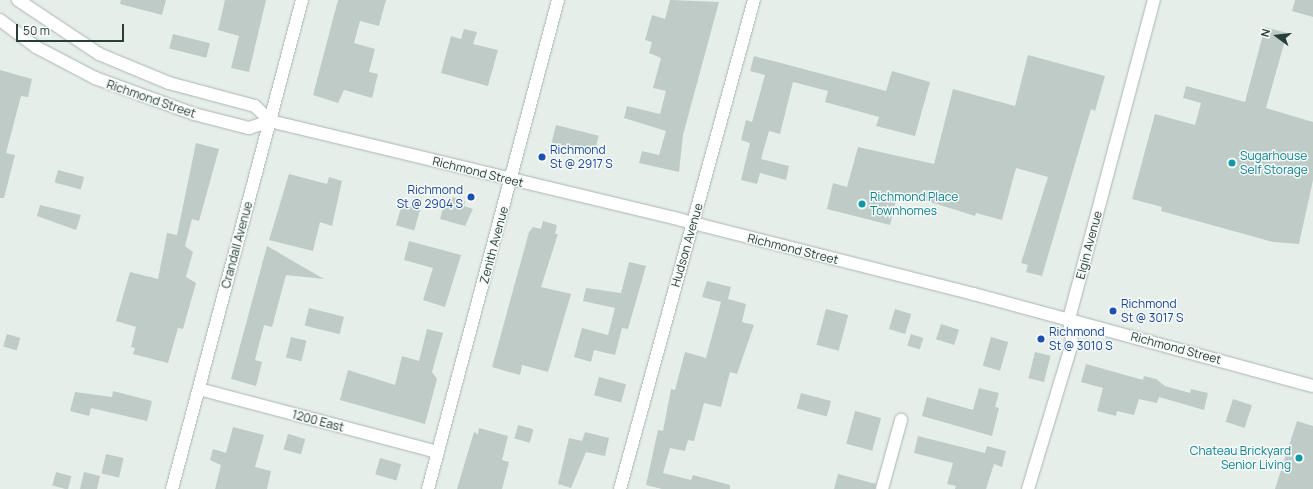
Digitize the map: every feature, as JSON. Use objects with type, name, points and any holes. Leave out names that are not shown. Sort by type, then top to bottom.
[{"type":"street","name":"Richmond Street","points":[[18,0],[99,54],[169,83],[255,106],[270,121],[693,224],[1069,319],[1313,386]]},
{"type":"street","name":"Crandall Avenue","points":[[172,489],[302,0]]},
{"type":"street","name":"Zenith Avenue","points":[[428,489],[558,0]]},
{"type":"street","name":"Hudson Avenue","points":[[620,489],[754,0]]},
{"type":"street","name":"Elgin Avenue","points":[[1028,489],[1072,343],[1069,319],[1154,0]]},
{"type":"street","name":"Richmond Street","points":[[0,20],[41,50],[125,92],[249,128],[270,121]]},
{"type":"street","name":"1200 East","points":[[199,389],[438,452]]},
{"type":"street","points":[[882,489],[901,420]]},
{"type":"building","points":[[121,0],[166,0],[162,15],[120,4]]},
{"type":"building","points":[[225,0],[266,0],[249,72],[231,68],[239,36],[218,30]]},
{"type":"building","points":[[338,0],[386,0],[379,26],[360,21],[354,43],[375,49],[369,72],[378,74],[372,98],[344,90],[338,103],[313,95]]},
{"type":"building","points":[[670,0],[719,2],[683,135],[679,172],[639,163],[642,151],[659,155],[666,131],[624,118],[627,106],[660,114],[666,91],[653,88],[661,58],[649,53],[652,42],[645,40],[652,15],[665,19]]},
{"type":"building","points":[[1295,0],[1313,0],[1313,17],[1292,11]]},
{"type":"building","points":[[1265,27],[1287,33],[1266,108],[1313,122],[1313,180],[1299,244],[1273,242],[1161,211],[1162,207],[1132,199],[1155,114],[1195,125],[1201,103],[1183,98],[1186,86],[1245,102]]},
{"type":"building","points":[[464,29],[477,32],[473,44],[498,50],[488,86],[441,73],[451,36],[461,39]]},
{"type":"building","points":[[173,34],[210,43],[206,58],[169,49]]},
{"type":"building","points":[[1028,55],[1105,76],[1095,111],[1091,109],[1042,276],[1026,272],[1028,265],[1021,263],[1048,177],[1016,168],[1002,220],[976,213],[975,216],[898,192],[890,225],[827,209],[833,183],[847,187],[858,147],[934,164],[953,89],[1015,106]]},
{"type":"building","points":[[754,56],[886,91],[892,71],[930,82],[915,136],[876,126],[879,117],[825,102],[828,91],[793,82],[780,134],[769,131],[761,159],[789,166],[786,180],[760,173],[757,184],[741,180],[750,143],[741,140],[746,120],[752,122],[765,75],[750,71]]},
{"type":"building","points":[[0,70],[32,79],[28,97],[21,96],[6,153],[15,155],[4,198],[0,198]]},
{"type":"building","points":[[556,125],[599,136],[594,153],[552,142]]},
{"type":"building","points":[[196,143],[219,149],[199,221],[192,219],[185,246],[193,252],[186,277],[196,283],[183,329],[178,328],[168,363],[133,354],[135,348],[131,347],[136,327],[116,321],[130,272],[158,279],[167,233],[177,235]]},
{"type":"building","points":[[58,170],[84,177],[81,190],[55,183]]},
{"type":"building","points":[[289,174],[327,184],[329,177],[342,181],[332,226],[320,222],[313,251],[269,240]]},
{"type":"building","points":[[452,197],[465,201],[464,206],[473,209],[465,226],[440,219],[445,202],[451,203]]},
{"type":"building","points":[[402,204],[420,209],[414,230],[396,225]]},
{"type":"building","points":[[40,205],[81,215],[76,230],[37,216]]},
{"type":"building","points":[[543,221],[557,225],[555,234],[558,234],[541,287],[571,294],[548,372],[522,365],[520,375],[492,367],[529,232],[533,227],[541,229]]},
{"type":"building","points":[[409,241],[461,255],[445,307],[423,300],[433,268],[404,260]]},
{"type":"building","points":[[267,246],[324,279],[286,275],[272,327],[264,325],[255,360],[262,362],[256,386],[231,379]]},
{"type":"building","points":[[629,262],[646,266],[628,329],[622,328],[615,355],[594,350],[591,362],[574,357],[582,328],[608,335],[615,308],[583,301],[586,288],[621,293]]},
{"type":"building","points":[[707,281],[731,287],[728,299],[746,304],[742,322],[754,325],[737,374],[730,372],[721,407],[704,403],[694,441],[688,440],[685,451],[670,448],[663,473],[691,480],[693,475],[730,485],[730,489],[662,489],[646,485],[658,430],[663,431],[671,389],[675,390],[685,352],[706,358],[721,302],[702,297]]},
{"type":"building","points":[[309,308],[344,317],[340,334],[305,325]]},
{"type":"building","points":[[826,309],[848,315],[839,351],[816,345]]},
{"type":"building","points":[[895,309],[911,314],[905,334],[889,329]]},
{"type":"building","points":[[941,324],[959,330],[954,345],[936,339]]},
{"type":"building","points":[[427,329],[443,333],[432,372],[437,379],[425,424],[340,400],[348,370],[395,385],[402,356],[419,361]]},
{"type":"building","points":[[7,334],[20,338],[17,351],[3,346]]},
{"type":"building","points":[[911,334],[923,338],[920,349],[907,345]]},
{"type":"building","points":[[291,337],[307,341],[301,361],[286,357]]},
{"type":"building","points":[[991,337],[1008,342],[1000,371],[983,366]]},
{"type":"building","points":[[1035,352],[1051,356],[1044,382],[1028,378]]},
{"type":"building","points":[[1086,364],[1143,380],[1144,376],[1156,379],[1165,386],[1190,393],[1191,389],[1208,393],[1204,410],[1159,397],[1157,403],[1139,399],[1134,415],[1117,411],[1116,416],[1097,411],[1103,388],[1081,382]]},
{"type":"building","points":[[599,377],[626,384],[621,403],[594,395]]},
{"type":"building","points":[[979,388],[999,393],[995,407],[999,408],[992,436],[922,416],[927,397],[973,410]]},
{"type":"building","points":[[113,391],[152,401],[147,421],[91,408],[89,416],[70,411],[75,392],[112,397]]},
{"type":"building","points":[[801,393],[831,401],[827,416],[797,408]]},
{"type":"building","points":[[1233,399],[1252,405],[1245,428],[1226,422]]},
{"type":"building","points":[[855,411],[881,418],[872,451],[846,444]]},
{"type":"building","name":"Chateau Brickyard Senior Living","points":[[1297,421],[1313,426],[1313,489],[1275,489]]},
{"type":"building","points":[[518,425],[533,429],[530,443],[514,439]]},
{"type":"building","points":[[233,427],[264,435],[255,467],[271,471],[267,489],[215,489],[221,465],[210,460],[213,449],[226,453]]},
{"type":"building","points":[[479,428],[508,436],[502,460],[509,462],[502,489],[457,489],[474,432],[478,434]]},
{"type":"building","points":[[585,432],[609,438],[605,456],[586,452],[571,488],[558,484],[569,438],[582,441]]},
{"type":"building","points":[[288,434],[305,439],[301,454],[284,449]]},
{"type":"building","points":[[918,436],[985,453],[987,446],[1006,451],[1002,467],[994,464],[986,489],[955,489],[956,486],[947,484],[953,463],[914,453]]},
{"type":"building","points":[[106,454],[124,458],[119,478],[102,473]]},
{"type":"building","points":[[380,458],[401,464],[396,480],[375,474]]},
{"type":"building","points":[[56,472],[71,476],[68,489],[52,486]]},
{"type":"building","points":[[84,472],[100,476],[97,489],[80,489]]},
{"type":"building","points":[[838,474],[876,484],[875,489],[834,489]]},
{"type":"place","name":"Richmond St @ 2917 S","points":[[542,157]]},
{"type":"place","name":"Sugarhouse Self Storage","points":[[1232,163]]},
{"type":"place","name":"Richmond St @ 2904 S","points":[[471,197]]},
{"type":"place","name":"Richmond Place Townhomes","points":[[862,204]]},
{"type":"place","name":"Richmond St @ 3017 S","points":[[1113,311]]},
{"type":"place","name":"Richmond St @ 3010 S","points":[[1041,339]]},
{"type":"place","name":"Chateau Brickyard Senior Living","points":[[1299,458]]}]
